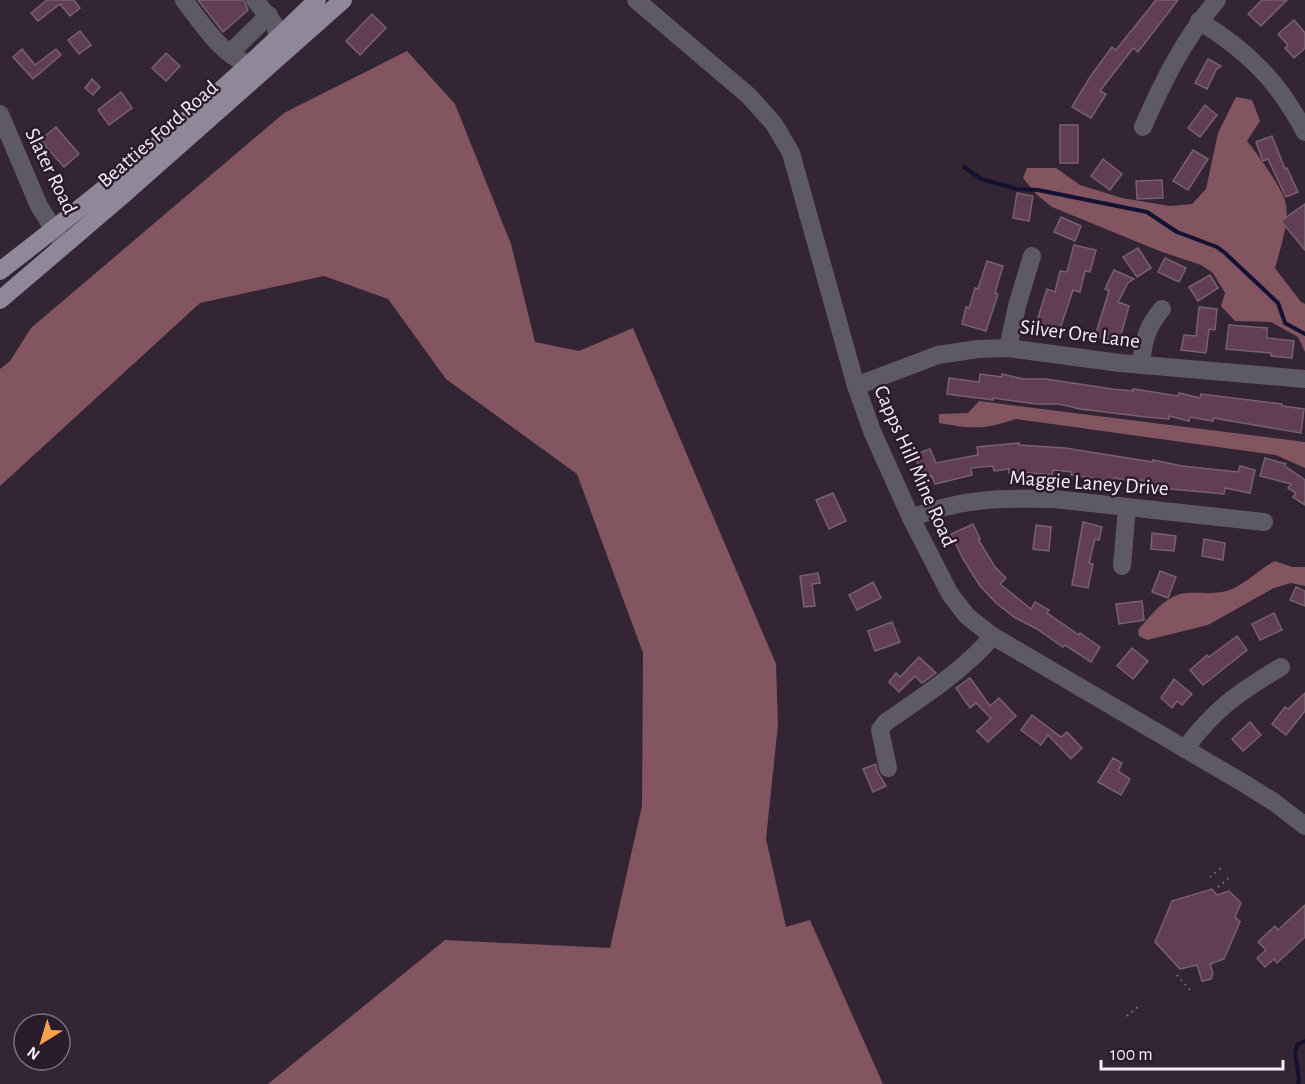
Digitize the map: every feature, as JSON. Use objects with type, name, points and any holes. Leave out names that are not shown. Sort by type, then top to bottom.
[{"type":"main road","name":"Beatties Ford Road","points":[[0,271],[174,130],[317,0]]},
{"type":"main road","name":"Beatties Ford Road","points":[[0,300],[343,0]]},
{"type":"street","points":[[184,0],[206,29],[230,53],[249,64],[275,61],[278,45],[275,25],[255,0]]},
{"type":"street","name":"Capps Hill Mine Road","points":[[636,0],[749,96],[766,114],[786,143],[798,174],[846,357],[872,431],[911,518],[950,594],[967,616],[993,636],[1274,802],[1305,826]]},
{"type":"street","points":[[1143,127],[1162,83],[1199,21],[1216,0]]},
{"type":"street","points":[[230,53],[269,15]]},
{"type":"street","points":[[1199,21],[1229,40],[1262,69],[1282,93],[1305,132]]},
{"type":"street","name":"Slater Road","points":[[0,114],[5,141],[39,206],[64,246]]},
{"type":"street","points":[[1008,348],[1017,306],[1032,256]]},
{"type":"street","points":[[1141,364],[1145,334],[1151,321],[1162,309]]},
{"type":"street","name":"Silver Ore Lane","points":[[856,386],[938,355],[978,349],[1008,348],[1141,364],[1305,379]]},
{"type":"street","name":"Maggie Laney Drive","points":[[911,518],[938,507],[994,499],[1054,499],[1264,522]]},
{"type":"street","points":[[1122,566],[1127,507]]},
{"type":"street","points":[[888,768],[880,730],[886,722],[953,675],[978,654],[993,636]]},
{"type":"street","points":[[1185,749],[1202,726],[1226,702],[1281,667]]},
{"type":"path","points":[[1210,877],[1222,866]]},
{"type":"path","points":[[1218,887],[1231,876]]},
{"type":"path","points":[[1177,975],[1190,990]]},
{"type":"path","points":[[1127,1016],[1140,1005]]},
{"type":"shaded area","points":[[407,51],[455,104],[511,244],[535,342],[579,351],[633,328],[776,664],[778,725],[766,839],[786,927],[810,920],[883,1084],[268,1084],[445,940],[610,948],[642,806],[643,653],[577,474],[446,379],[388,299],[324,276],[200,303],[0,486],[0,369],[10,361],[31,328],[284,113]]},
{"type":"shaded area","points":[[1236,97],[1252,100],[1260,121],[1247,141],[1275,180],[1286,204],[1285,228],[1275,268],[1305,304],[1305,352],[1298,337],[1271,322],[1235,321],[1221,306],[1225,293],[1213,273],[1201,265],[1162,252],[1052,207],[1036,194],[1023,178],[1027,168],[1056,168],[1080,185],[1122,198],[1170,206],[1192,204],[1206,189],[1218,133]]},
{"type":"shaded area","points":[[979,401],[1305,442],[1305,468],[1276,455],[1016,419],[978,427],[939,423],[939,414],[968,413]]},
{"type":"shaded area","points":[[1275,561],[1292,567],[1305,567],[1305,586],[1291,583],[1274,588],[1208,625],[1147,640],[1139,636],[1138,630],[1159,607],[1171,598],[1186,593],[1217,593],[1230,590]]},
{"type":"building","points":[[47,0],[74,0],[80,8],[70,16],[60,4],[38,21],[31,13]]},
{"type":"building","points":[[198,0],[244,0],[248,10],[223,32]]},
{"type":"building","points":[[1156,0],[1178,0],[1138,52],[1133,48],[1100,91],[1106,94],[1091,118],[1072,107],[1112,47],[1116,50]]},
{"type":"building","points":[[1262,0],[1287,0],[1261,26],[1248,14]]},
{"type":"building","points":[[372,14],[386,28],[360,55],[346,41]]},
{"type":"building","points":[[1294,20],[1305,33],[1305,48],[1294,58],[1285,48],[1288,45],[1278,34]]},
{"type":"building","points":[[80,31],[91,45],[79,54],[68,40]]},
{"type":"building","points":[[22,49],[35,65],[56,49],[61,55],[33,79],[13,57]]},
{"type":"building","points":[[166,53],[180,66],[166,81],[152,68]]},
{"type":"building","points":[[1208,59],[1221,66],[1216,70],[1207,89],[1195,83]]},
{"type":"building","points":[[92,79],[100,87],[93,95],[85,88]]},
{"type":"building","points":[[121,92],[132,108],[109,125],[98,110]]},
{"type":"building","points":[[1205,105],[1217,115],[1200,137],[1188,128]]},
{"type":"building","points":[[1060,125],[1078,125],[1078,163],[1060,163]]},
{"type":"building","points":[[56,127],[79,154],[64,167],[40,140]]},
{"type":"building","points":[[1272,136],[1285,169],[1287,168],[1298,192],[1286,197],[1268,159],[1263,161],[1256,142]]},
{"type":"building","points":[[1193,150],[1208,159],[1188,190],[1173,181]]},
{"type":"building","points":[[1103,159],[1122,174],[1110,190],[1091,176]]},
{"type":"building","points":[[1162,180],[1163,198],[1137,199],[1136,181]]},
{"type":"building","points":[[1017,193],[1033,196],[1029,221],[1013,218]]},
{"type":"building","points":[[1305,204],[1305,250],[1281,221]]},
{"type":"building","points":[[1061,217],[1081,226],[1075,241],[1054,232]]},
{"type":"building","points":[[1074,245],[1096,250],[1090,272],[1085,271],[1080,292],[1073,290],[1058,335],[1035,327],[1047,289],[1055,292],[1060,271],[1067,272]]},
{"type":"building","points":[[1138,248],[1151,268],[1137,277],[1123,257]]},
{"type":"building","points":[[1165,258],[1186,268],[1179,282],[1158,272]]},
{"type":"building","points":[[987,261],[1003,266],[995,293],[998,294],[986,331],[962,324],[966,307],[969,308],[975,288],[978,289]]},
{"type":"building","points":[[1114,270],[1134,279],[1128,283],[1118,302],[1129,306],[1119,342],[1095,336],[1109,291],[1105,289]]},
{"type":"building","points":[[1210,275],[1218,288],[1198,301],[1189,287]]},
{"type":"building","points":[[1199,307],[1217,309],[1215,330],[1209,329],[1206,353],[1181,350],[1184,335],[1196,336]]},
{"type":"building","points":[[1229,325],[1267,328],[1267,338],[1294,341],[1292,358],[1271,356],[1271,353],[1226,349]]},
{"type":"building","points":[[980,374],[1002,377],[1002,374],[1023,379],[1046,379],[1178,396],[1179,393],[1200,398],[1201,394],[1282,404],[1282,406],[1304,409],[1301,433],[1213,418],[1213,421],[1190,417],[1189,421],[1169,416],[1169,419],[1146,417],[1080,409],[1059,404],[1037,404],[947,394],[949,378],[979,382]]},
{"type":"building","points":[[1019,443],[1019,445],[1065,448],[1182,466],[1238,472],[1240,466],[1255,470],[1250,493],[1225,488],[1224,494],[1170,489],[1163,487],[1164,485],[1141,480],[1140,483],[1114,478],[1113,481],[1053,470],[1052,475],[1009,473],[1009,469],[994,471],[993,466],[971,468],[972,475],[935,484],[931,475],[924,478],[914,455],[930,449],[936,463],[978,455],[977,447]]},
{"type":"building","points":[[1265,458],[1286,464],[1285,466],[1305,480],[1305,505],[1293,497],[1296,493],[1288,488],[1291,484],[1260,476]]},
{"type":"building","points":[[833,493],[846,521],[829,529],[816,500]]},
{"type":"building","points":[[1083,522],[1102,527],[1099,540],[1095,539],[1089,563],[1093,564],[1088,588],[1072,585]]},
{"type":"building","points":[[973,524],[980,539],[978,539],[995,567],[1006,578],[1000,584],[1031,609],[1035,602],[1049,610],[1047,613],[1100,647],[1091,662],[1014,617],[980,586],[951,534]]},
{"type":"building","points":[[1036,525],[1051,527],[1049,551],[1033,549]]},
{"type":"building","points":[[1152,533],[1176,536],[1174,551],[1151,549]]},
{"type":"building","points":[[1204,539],[1225,543],[1223,560],[1202,556]]},
{"type":"building","points":[[1160,571],[1176,577],[1168,598],[1152,592]]},
{"type":"building","points":[[818,573],[820,583],[812,584],[815,606],[804,607],[800,576]]},
{"type":"building","points":[[873,582],[881,598],[857,610],[849,595]]},
{"type":"building","points":[[1296,587],[1305,591],[1305,606],[1290,600]]},
{"type":"building","points":[[1142,601],[1144,620],[1119,624],[1116,604]]},
{"type":"building","points":[[1274,613],[1282,630],[1260,640],[1252,624]]},
{"type":"building","points":[[892,622],[900,642],[875,651],[868,631]]},
{"type":"building","points":[[1237,636],[1247,650],[1203,685],[1190,670],[1207,655],[1209,657]]},
{"type":"building","points":[[1132,648],[1148,661],[1133,679],[1117,666]]},
{"type":"building","points":[[919,657],[936,673],[922,683],[915,676],[899,692],[889,682],[896,673],[900,677]]},
{"type":"building","points":[[970,678],[990,706],[999,698],[1016,716],[988,742],[977,731],[991,718],[976,703],[970,708],[956,688]]},
{"type":"building","points":[[1174,679],[1192,694],[1182,705],[1177,701],[1172,708],[1161,698]]},
{"type":"building","points":[[1305,693],[1305,711],[1286,735],[1272,724],[1285,707],[1288,709]]},
{"type":"building","points":[[1032,715],[1061,737],[1067,732],[1082,748],[1071,759],[1048,735],[1041,745],[1021,730]]},
{"type":"building","points":[[1250,722],[1261,735],[1243,751],[1232,739]]},
{"type":"building","points":[[1113,758],[1122,763],[1118,771],[1130,779],[1121,795],[1098,782]]},
{"type":"building","points":[[876,764],[877,771],[886,786],[873,792],[863,769]]},
{"type":"building","points":[[1212,889],[1217,895],[1229,891],[1241,903],[1235,917],[1240,922],[1224,959],[1210,964],[1213,973],[1211,979],[1202,981],[1197,965],[1180,969],[1155,942],[1172,901]]},
{"type":"building","points":[[1305,905],[1305,937],[1277,963],[1274,959],[1265,967],[1257,958],[1266,950],[1258,942],[1275,926],[1278,930]]},
{"type":"waterway","points":[[964,167],[981,179],[1017,189],[1038,190],[1147,212],[1177,232],[1217,247],[1225,253],[1278,303],[1285,323],[1305,334]]},
{"type":"waterway","points":[[1298,1084],[1295,1052],[1298,1044],[1305,1041]]}]
